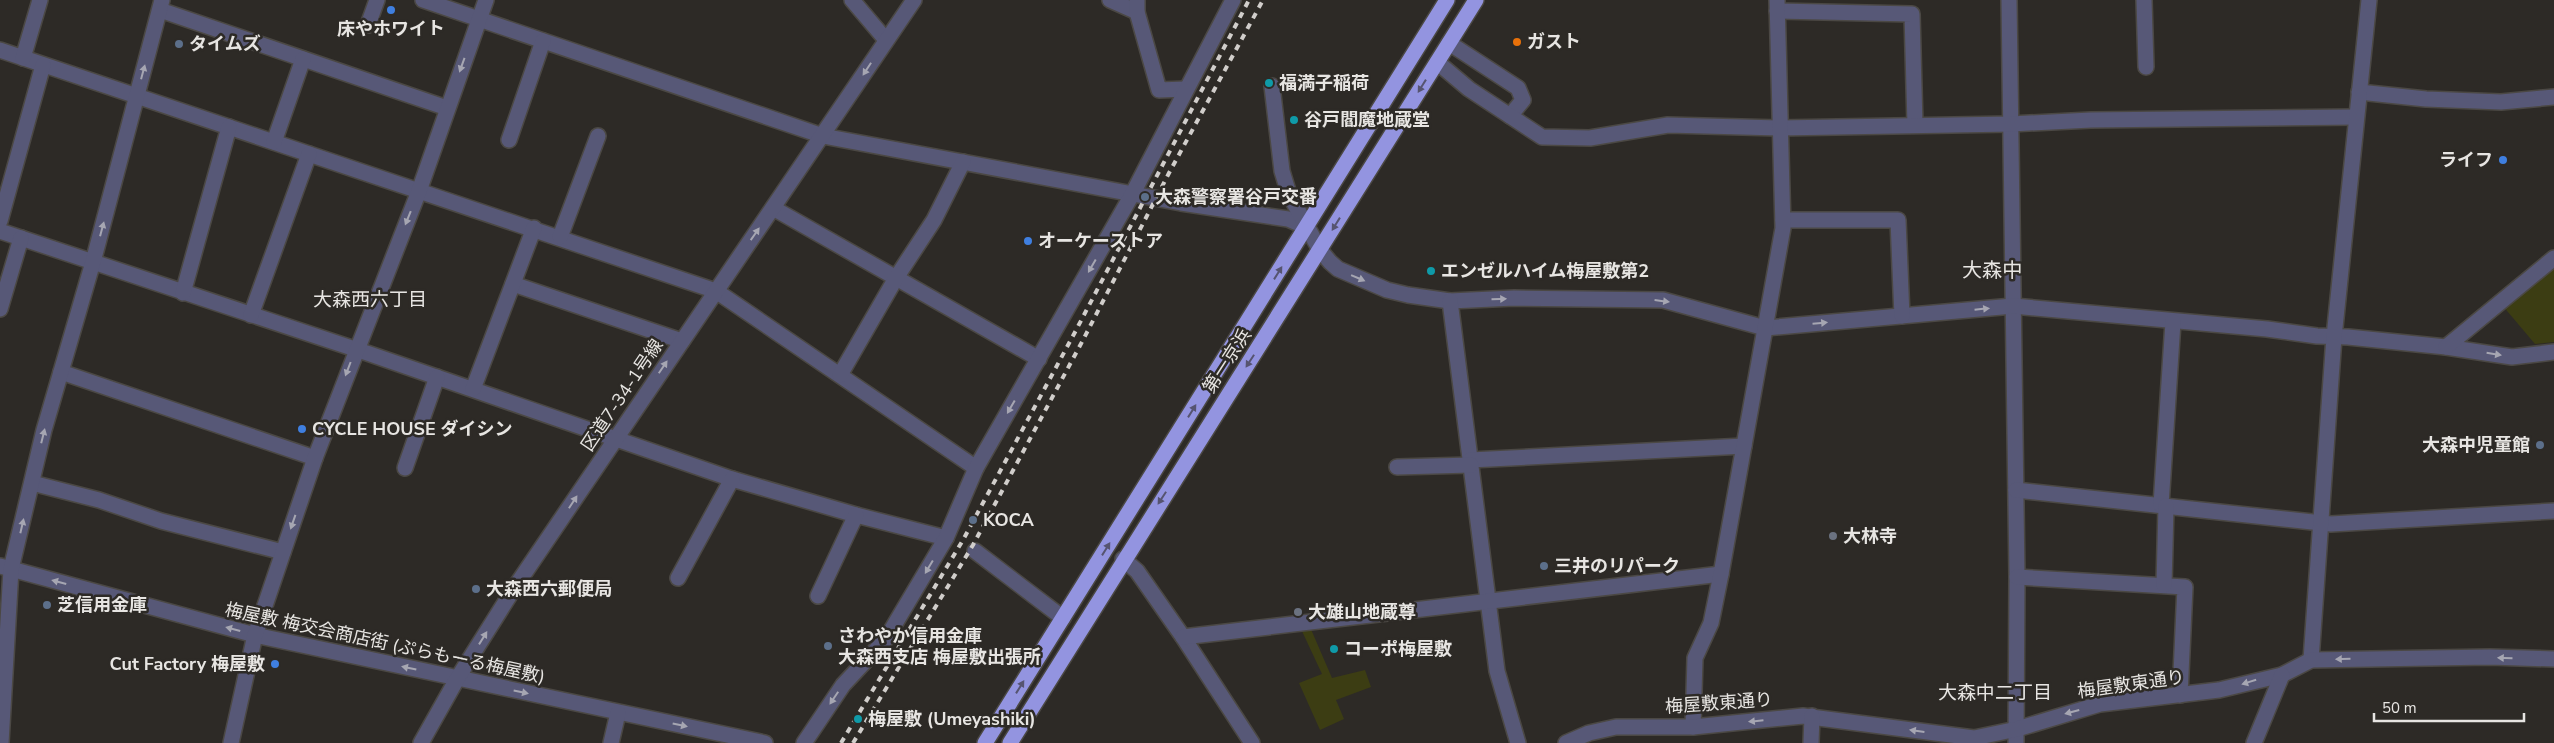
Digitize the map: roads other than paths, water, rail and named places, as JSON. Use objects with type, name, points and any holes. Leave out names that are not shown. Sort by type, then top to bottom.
[{"type":"highway","name":"第一京浜","points":[[986,743],[1447,0]]},
{"type":"highway","name":"第一京浜","points":[[1010,743],[1123,559],[1320,250],[1476,0]]},
{"type":"street","points":[[23,58],[40,0]]},
{"type":"street","points":[[368,25],[377,0]]},
{"type":"street","points":[[423,0],[823,136],[1133,193],[1288,219],[1306,227]]},
{"type":"street","points":[[231,743],[255,636],[314,458],[418,191],[486,0]]},
{"type":"street","points":[[852,0],[886,40]]},
{"type":"street","name":"区道7-34-1号線","points":[[420,743],[456,679],[615,437],[823,136],[914,0]]},
{"type":"street","points":[[1110,0],[1137,6],[1160,90],[1186,90]]},
{"type":"street","points":[[804,743],[843,685],[886,639],[946,538],[976,468],[1133,193],[1233,0]]},
{"type":"street","points":[[2009,0],[2017,577],[2016,736]]},
{"type":"street","points":[[2144,0],[2146,67]]},
{"type":"street","points":[[2311,660],[2334,337],[2370,0]]},
{"type":"street","points":[[0,743],[6,568],[32,483],[61,372],[93,262],[161,5],[303,59],[446,108]]},
{"type":"street","points":[[1693,727],[1695,658],[1711,623],[1722,574],[1783,220],[1777,6],[1912,14],[1915,125]]},
{"type":"street","points":[[509,140],[543,41]]},
{"type":"street","points":[[1449,43],[1518,88],[1523,100],[1510,116]]},
{"type":"street","points":[[0,50],[716,290],[976,468]]},
{"type":"street","points":[[274,142],[303,59]]},
{"type":"street","points":[[1438,62],[1469,89],[1542,137],[1590,138],[1668,125],[1779,128],[2011,124],[2091,120],[2356,117]]},
{"type":"street","points":[[0,221],[43,65]]},
{"type":"street","points":[[1272,86],[1282,171],[1289,194],[1306,227],[1320,250],[1338,269],[1387,290],[1450,301],[1514,298],[1662,300],[1765,328],[2013,306],[2446,347],[2512,357],[2554,352]]},
{"type":"street","points":[[2360,92],[2426,99],[2501,102],[2554,97]]},
{"type":"street","points":[[183,293],[229,127]]},
{"type":"street","points":[[560,237],[598,136]]},
{"type":"street","points":[[251,315],[309,154]]},
{"type":"street","points":[[840,375],[896,278],[934,220],[963,162]]},
{"type":"street","points":[[773,208],[1039,359]]},
{"type":"street","points":[[1783,220],[1898,220],[1902,316]]},
{"type":"street","points":[[473,389],[534,228]]},
{"type":"street","points":[[0,231],[356,349],[732,479],[856,515],[946,538]]},
{"type":"street","points":[[0,309],[21,238]]},
{"type":"street","points":[[2446,347],[2554,258]]},
{"type":"street","points":[[513,284],[682,341]]},
{"type":"street","points":[[1450,301],[1497,671],[1518,743]]},
{"type":"street","points":[[2164,585],[2164,505],[2173,322]]},
{"type":"street","points":[[61,372],[314,458]]},
{"type":"street","points":[[405,468],[437,377]]},
{"type":"street","points":[[1397,467],[1744,446]]},
{"type":"street","points":[[678,578],[732,479]]},
{"type":"street","points":[[32,483],[99,500],[161,521],[283,552]]},
{"type":"street","points":[[2016,490],[2321,524],[2554,511]]},
{"type":"street","points":[[818,596],[856,515]]},
{"type":"street","points":[[975,551],[1063,618]]},
{"type":"street","points":[[1123,559],[1137,571],[1183,637],[1252,743]]},
{"type":"street","name":"梅屋敷 梅交会商店街 (ぷらもーる梅屋敷)","points":[[6,568],[255,636],[765,743]]},
{"type":"street","points":[[1183,637],[1722,574]]},
{"type":"street","points":[[2017,577],[2185,587],[2180,695]]},
{"type":"street","name":"梅屋敷東通り","points":[[1566,743],[1589,734],[1616,727],[1693,727],[1812,716],[1962,738],[2016,736],[2100,704],[2219,690],[2282,675],[2311,660],[2490,657],[2554,660]]},
{"type":"street","points":[[2254,743],[2282,675]]},
{"type":"street","points":[[611,743],[618,712]]},
{"type":"street","points":[[1811,743],[1812,716]]},
{"type":"railway","points":[[841,743],[963,540],[1074,334],[1249,0]]},
{"type":"railway","points":[[853,743],[973,545],[1083,340],[1169,173],[1263,0]]},
{"type":"place","name":"床やホワイト","points":[[391,10]]},
{"type":"place","name":"ガスト","points":[[1517,42]]},
{"type":"place","name":"タイムズ","points":[[179,44]]},
{"type":"place","name":"福満子稲荷","points":[[1269,83]]},
{"type":"place","name":"谷戸閻魔地蔵堂","points":[[1294,120]]},
{"type":"place","name":"ライフ","points":[[2503,160]]},
{"type":"place","name":"大森警察署谷戸交番","points":[[1145,197]]},
{"type":"place","name":"オーケーストア","points":[[1028,241]]},
{"type":"place","name":"エンゼルハイム梅屋敷第2","points":[[1431,271]]},
{"type":"place","name":"CYCLE HOUSE ダイシン","points":[[302,429]]},
{"type":"place","name":"大森中児童館","points":[[2540,445]]},
{"type":"place","name":"KOCA","points":[[973,520]]},
{"type":"place","name":"大林寺","points":[[1833,536]]},
{"type":"place","name":"三井のリパーク","points":[[1544,566]]},
{"type":"place","name":"大森西六郵便局","points":[[476,589]]},
{"type":"place","name":"芝信用金庫","points":[[47,605]]},
{"type":"place","name":"大雄山地蔵尊","points":[[1298,612]]},
{"type":"place","name":"さわやか信用金庫 大森西支店 梅屋敷出張所","points":[[828,646]]},
{"type":"place","name":"コーポ梅屋敷","points":[[1334,649]]},
{"type":"place","name":"Cut Factory 梅屋敷","points":[[275,664]]},
{"type":"place","name":"梅屋敷 (Umeyashiki)","points":[[858,719]]},
{"type":"district","name":"大森中","points":[[1992,270]]},
{"type":"district","name":"大森西六丁目","points":[[370,299]]},
{"type":"district","name":"大森中二丁目","points":[[1995,692]]}]
